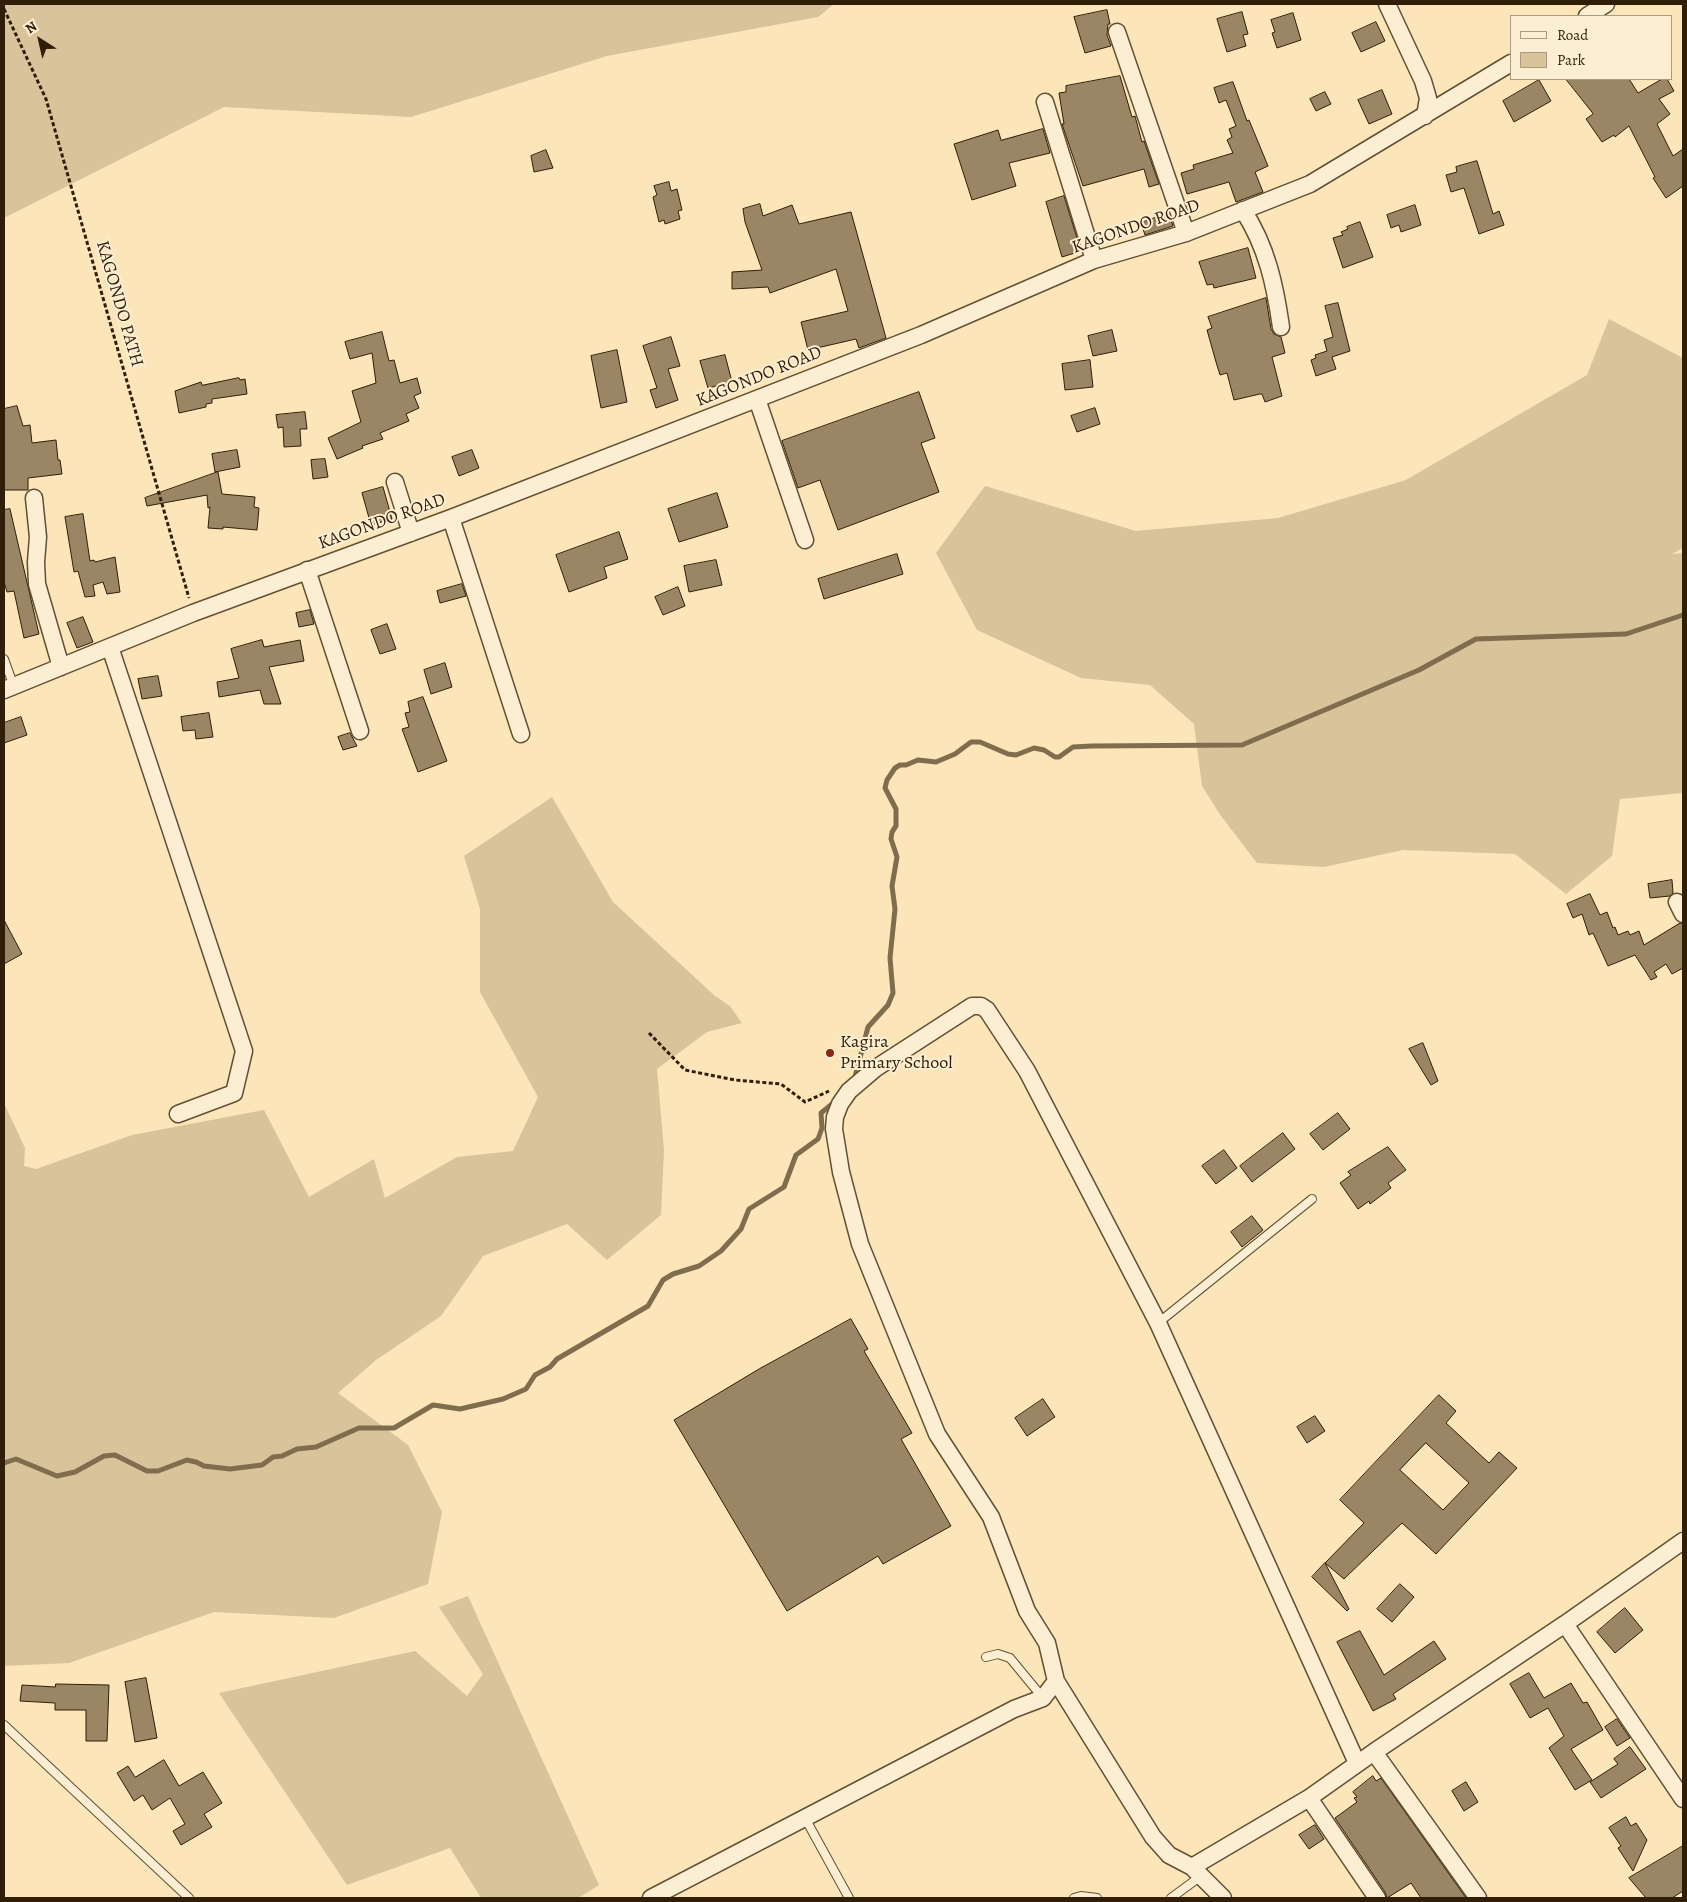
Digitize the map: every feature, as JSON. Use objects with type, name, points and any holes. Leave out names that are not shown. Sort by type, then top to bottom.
[{"type":"street","points":[[1387,4],[1423,81],[1428,98],[1424,116]]},
{"type":"street","points":[[1589,15],[1606,4]]},
{"type":"street","points":[[1117,32],[1186,233]]},
{"type":"street","name":"KAGONDO ROAD","points":[[9,688],[193,613],[451,518],[921,335],[1094,260],[1186,233],[1310,184],[1510,64]]},
{"type":"street","points":[[1045,102],[1094,260]]},
{"type":"street","points":[[1244,210],[1269,263],[1276,286],[1281,327]]},
{"type":"street","points":[[758,399],[805,540]]},
{"type":"street","points":[[395,482],[411,533]]},
{"type":"street","points":[[34,498],[38,537],[37,584],[61,667]]},
{"type":"street","points":[[451,518],[521,734]]},
{"type":"street","points":[[307,570],[360,731]]},
{"type":"street","points":[[110,646],[244,1051],[234,1093],[178,1114]]},
{"type":"street","points":[[1224,1898],[1197,1872],[1170,1855],[1153,1837],[1056,1682],[1047,1643],[1027,1611],[991,1517],[937,1434],[860,1244],[841,1172],[834,1129],[840,1104],[849,1091],[876,1068],[972,1006],[981,1006],[987,1010],[1027,1072],[1158,1323],[1357,1763]]},
{"type":"street","points":[[1197,1872],[1566,1624],[1683,1541]]},
{"type":"street","points":[[1566,1624],[1683,1799]]},
{"type":"street","points":[[652,1898],[1014,1709],[1043,1698],[1056,1682]]},
{"type":"street","points":[[1374,1752],[1478,1898]]},
{"type":"street","points":[[1309,1798],[1377,1898]]},
{"type":"lane","points":[[4,659],[9,688]]},
{"type":"lane","points":[[1158,1323],[1312,1199]]},
{"type":"lane","points":[[986,1657],[998,1654],[1010,1658],[1043,1698]]},
{"type":"lane","points":[[4,1725],[189,1898]]},
{"type":"lane","points":[[806,1818],[849,1898]]},
{"type":"lane","points":[[1171,1898],[1197,1872]]},
{"type":"lane","points":[[1074,1898],[1081,1896],[1097,1898]]},
{"type":"path","name":"KAGONDO PATH","points":[[4,9],[46,99],[193,613]]},
{"type":"path","points":[[649,1033],[685,1070],[735,1080],[781,1084],[805,1102],[828,1091]]},
{"type":"green space","points":[[4,4],[834,4],[818,17],[607,56],[411,117],[224,107],[4,218]]},
{"type":"green space","points":[[1609,319],[1683,358],[1683,548],[1672,554],[1683,553],[1683,793],[1620,799],[1612,856],[1566,894],[1515,854],[1403,850],[1324,867],[1257,863],[1221,816],[1202,786],[1194,724],[1150,685],[1081,678],[977,630],[936,553],[985,486],[1136,531],[1278,518],[1406,480],[1587,375]]},
{"type":"green space","points":[[552,797],[613,902],[715,996],[730,1006],[742,1023],[707,1032],[657,1069],[664,1150],[661,1215],[607,1260],[567,1224],[483,1256],[441,1316],[376,1360],[338,1393],[408,1445],[442,1512],[428,1584],[334,1618],[214,1612],[69,1663],[4,1666],[4,1103],[25,1148],[24,1166],[36,1169],[132,1135],[264,1110],[309,1197],[374,1159],[385,1198],[457,1157],[513,1151],[538,1097],[480,992],[480,909],[464,856]]},
{"type":"green space","points":[[468,1596],[599,1885],[578,1898],[481,1898],[450,1848],[347,1885],[219,1693],[415,1651],[467,1696],[483,1674],[439,1607]]},
{"type":"building","points":[[1107,10],[1110,24],[1108,24],[1107,35],[1111,46],[1085,53],[1074,17]]},
{"type":"building","points":[[1242,12],[1248,34],[1243,35],[1246,46],[1227,52],[1217,19]]},
{"type":"building","points":[[1293,13],[1301,40],[1277,48],[1272,33],[1275,32],[1271,20]]},
{"type":"building","points":[[1376,22],[1385,41],[1361,52],[1352,33]]},
{"type":"building","points":[[1120,76],[1132,117],[1135,116],[1142,142],[1144,141],[1159,184],[1149,187],[1144,169],[1083,186],[1062,124],[1064,124],[1059,93],[1066,92],[1066,86]]},
{"type":"building","points":[[1539,80],[1551,101],[1514,122],[1503,101]]},
{"type":"building","points":[[1567,80],[1630,80],[1638,93],[1660,80],[1668,80],[1674,91],[1659,99],[1670,114],[1657,124],[1673,156],[1683,149],[1683,186],[1666,198],[1653,178],[1655,177],[1629,126],[1615,137],[1614,135],[1602,142],[1586,119],[1593,114]]},
{"type":"building","points":[[1233,82],[1247,121],[1249,120],[1268,166],[1255,172],[1263,192],[1236,202],[1229,182],[1187,194],[1181,173],[1194,169],[1193,165],[1233,153],[1227,140],[1232,137],[1229,129],[1236,126],[1226,100],[1219,103],[1214,88]]},
{"type":"building","points":[[1382,90],[1392,114],[1369,124],[1358,100]]},
{"type":"building","points":[[1325,92],[1331,104],[1316,111],[1310,99]]},
{"type":"building","points":[[1043,129],[1050,153],[1009,163],[1016,186],[972,200],[954,144],[998,130],[1001,140]]},
{"type":"building","points":[[546,150],[553,168],[534,172],[531,156]]},
{"type":"building","points":[[1477,161],[1493,214],[1499,211],[1504,225],[1479,234],[1464,188],[1451,192],[1446,175],[1457,172],[1456,167]]},
{"type":"building","points":[[669,182],[671,191],[677,189],[682,210],[678,211],[680,219],[665,224],[664,220],[659,222],[653,197],[657,195],[654,186]]},
{"type":"building","points":[[1064,196],[1081,251],[1062,257],[1046,202]]},
{"type":"building","points":[[760,204],[763,216],[792,205],[799,224],[851,212],[886,338],[859,348],[856,339],[808,350],[801,322],[848,311],[836,269],[770,293],[768,287],[732,289],[732,272],[762,270],[745,222],[743,209]]},
{"type":"building","points":[[1415,205],[1421,225],[1401,232],[1399,225],[1391,228],[1387,215]]},
{"type":"building","points":[[1169,213],[1173,226],[1145,235],[1141,223]]},
{"type":"building","points":[[1360,222],[1373,257],[1343,268],[1333,238],[1343,235],[1341,232],[1348,229],[1347,227]]},
{"type":"building","points":[[1248,248],[1256,278],[1214,288],[1213,284],[1207,285],[1199,262]]},
{"type":"building","points":[[1266,298],[1271,329],[1274,334],[1281,337],[1285,353],[1272,357],[1282,396],[1265,402],[1262,394],[1234,400],[1227,373],[1220,375],[1207,330],[1212,328],[1208,317]]},
{"type":"building","points":[[1338,303],[1350,351],[1332,357],[1336,369],[1316,376],[1311,360],[1316,358],[1315,355],[1327,351],[1324,340],[1333,337],[1325,306]]},
{"type":"building","points":[[1112,330],[1117,351],[1093,356],[1088,336]]},
{"type":"building","points":[[382,332],[389,361],[394,360],[400,383],[417,378],[421,393],[414,396],[419,408],[406,414],[409,421],[380,433],[383,439],[362,446],[363,448],[337,459],[328,438],[361,422],[352,391],[376,383],[372,353],[350,359],[345,342]]},
{"type":"building","points":[[671,337],[680,366],[668,369],[678,400],[656,408],[650,390],[657,388],[643,346]]},
{"type":"building","points":[[617,350],[627,402],[601,408],[591,356]]},
{"type":"building","points":[[725,355],[732,382],[708,388],[700,361]]},
{"type":"building","points":[[1090,360],[1093,387],[1065,390],[1062,364]]},
{"type":"building","points":[[239,378],[240,380],[245,379],[247,394],[212,399],[212,403],[206,404],[206,407],[179,413],[175,391],[201,382],[202,385]]},
{"type":"building","points":[[919,392],[935,438],[921,443],[939,492],[838,530],[820,480],[798,488],[782,441]]},
{"type":"building","points":[[17,406],[23,426],[30,425],[32,443],[56,440],[58,460],[60,460],[62,474],[28,478],[28,490],[4,490],[4,409]]},
{"type":"building","points":[[1095,408],[1100,424],[1077,432],[1071,416]]},
{"type":"building","points":[[305,412],[307,429],[300,429],[301,446],[284,447],[283,427],[278,428],[276,415]]},
{"type":"building","points":[[237,450],[240,467],[215,472],[212,454]]},
{"type":"building","points":[[472,450],[479,468],[459,476],[452,457]]},
{"type":"building","points":[[325,459],[328,477],[313,479],[311,460]]},
{"type":"building","points":[[218,472],[222,494],[255,497],[254,507],[259,508],[257,530],[223,527],[223,529],[208,528],[210,507],[208,508],[207,495],[147,506],[145,498]]},
{"type":"building","points":[[383,487],[392,519],[371,525],[362,493]]},
{"type":"building","points":[[717,493],[728,527],[679,542],[668,509]]},
{"type":"building","points":[[10,509],[39,634],[24,638],[14,591],[7,592],[4,582],[4,510]]},
{"type":"building","points":[[83,514],[90,561],[94,560],[95,562],[115,557],[120,592],[107,594],[103,582],[93,585],[95,596],[85,597],[78,571],[74,572],[65,517]]},
{"type":"building","points":[[619,532],[628,559],[604,567],[607,578],[569,592],[556,555]]},
{"type":"building","points":[[897,554],[903,574],[824,599],[818,579]]},
{"type":"building","points":[[716,560],[722,585],[689,592],[684,566]]},
{"type":"building","points":[[462,584],[466,596],[440,603],[437,591]]},
{"type":"building","points":[[678,587],[685,606],[663,615],[655,597]]},
{"type":"building","points":[[310,610],[314,624],[299,627],[296,613]]},
{"type":"building","points":[[83,617],[93,642],[77,648],[67,623]]},
{"type":"building","points":[[387,624],[396,649],[380,654],[371,630]]},
{"type":"building","points":[[262,640],[264,647],[300,640],[304,661],[269,667],[281,704],[264,704],[260,690],[219,697],[217,682],[239,678],[231,649]]},
{"type":"building","points":[[445,663],[452,687],[431,694],[424,670]]},
{"type":"building","points":[[158,676],[162,696],[142,699],[138,679]]},
{"type":"building","points":[[423,697],[447,761],[418,772],[402,729],[409,727],[405,713],[410,712],[408,702]]},
{"type":"building","points":[[209,713],[213,737],[196,739],[195,730],[183,731],[181,717]]},
{"type":"building","points":[[21,717],[27,735],[4,743],[4,723]]},
{"type":"building","points":[[350,733],[357,746],[343,750],[338,737]]},
{"type":"building","points":[[1672,880],[1673,893],[1670,896],[1650,898],[1648,884]]},
{"type":"building","points":[[1590,894],[1600,915],[1607,912],[1618,935],[1628,931],[1630,935],[1639,931],[1644,945],[1680,923],[1683,924],[1683,968],[1672,974],[1666,964],[1654,972],[1657,977],[1651,980],[1635,955],[1608,966],[1593,933],[1589,935],[1582,914],[1573,918],[1567,904]]},
{"type":"building","points":[[4,920],[22,954],[4,964]]},
{"type":"building","points":[[1423,1043],[1438,1081],[1431,1085],[1409,1049]]},
{"type":"building","points":[[1338,1113],[1350,1129],[1323,1150],[1310,1134]]},
{"type":"building","points":[[1283,1133],[1295,1149],[1252,1182],[1240,1166]]},
{"type":"building","points":[[1388,1147],[1406,1170],[1388,1183],[1391,1188],[1370,1204],[1369,1201],[1358,1209],[1340,1183],[1351,1175],[1348,1172]]},
{"type":"building","points":[[1224,1150],[1237,1168],[1216,1184],[1202,1166]]},
{"type":"building","points":[[1252,1216],[1263,1230],[1242,1247],[1231,1232]]},
{"type":"building","points":[[851,1319],[868,1349],[864,1351],[912,1433],[901,1439],[951,1526],[883,1564],[878,1556],[787,1611],[674,1420],[759,1369]]},
{"type":"building","points":[[1439,1395],[1456,1411],[1446,1423],[1489,1463],[1499,1452],[1517,1468],[1436,1554],[1402,1523],[1344,1579],[1325,1563],[1364,1523],[1340,1500]],"holes":[[[1426,1443],[1469,1483],[1443,1510],[1400,1470]]]},
{"type":"building","points":[[1043,1399],[1055,1417],[1027,1436],[1015,1418]]},
{"type":"building","points":[[1315,1416],[1325,1431],[1307,1443],[1297,1427]]},
{"type":"building","points":[[1325,1563],[1349,1609],[1347,1611],[1312,1577]]},
{"type":"building","points":[[1400,1584],[1414,1597],[1392,1622],[1377,1609]]},
{"type":"building","points":[[1625,1608],[1643,1630],[1615,1653],[1597,1632]]},
{"type":"building","points":[[1360,1631],[1384,1675],[1434,1641],[1446,1659],[1393,1694],[1396,1699],[1373,1711],[1337,1642]]},
{"type":"building","points":[[1529,1673],[1544,1698],[1571,1683],[1583,1703],[1587,1702],[1603,1730],[1571,1749],[1592,1780],[1575,1790],[1549,1748],[1564,1736],[1548,1708],[1530,1718],[1510,1684]]},
{"type":"building","points":[[146,1678],[157,1738],[135,1742],[125,1682]]},
{"type":"building","points":[[56,1684],[109,1685],[107,1741],[86,1741],[86,1710],[55,1710],[55,1703],[20,1701],[22,1685],[55,1687]]},
{"type":"building","points":[[1617,1719],[1630,1738],[1617,1746],[1605,1727]]},
{"type":"building","points":[[1630,1747],[1646,1769],[1601,1798],[1590,1782],[1618,1764],[1614,1759]]},
{"type":"building","points":[[164,1760],[179,1786],[203,1772],[222,1803],[204,1814],[212,1827],[181,1845],[173,1831],[185,1824],[170,1798],[152,1810],[143,1795],[134,1801],[117,1773],[128,1766],[135,1777]]},
{"type":"building","points":[[1373,1776],[1376,1781],[1381,1778],[1466,1898],[1421,1898],[1411,1883],[1387,1898],[1385,1892],[1335,1818],[1357,1802],[1354,1798],[1357,1797],[1353,1792]]},
{"type":"building","points":[[1466,1782],[1478,1802],[1464,1811],[1452,1791]]},
{"type":"building","points":[[1626,1817],[1631,1826],[1636,1823],[1647,1840],[1633,1871],[1618,1848],[1621,1846],[1609,1828]]},
{"type":"building","points":[[1315,1825],[1324,1839],[1309,1849],[1299,1835]]},
{"type":"building","points":[[1683,1846],[1683,1891],[1672,1898],[1646,1898],[1629,1878]]},
{"type":"waterway","points":[[854,1081],[868,1027],[888,1005],[893,993],[890,958],[895,909],[892,886],[897,857],[891,839],[892,832],[896,826],[896,809],[885,788],[887,780],[895,768],[900,765],[906,765],[918,760],[936,762],[955,754],[971,742],[980,742],[1008,754],[1016,755],[1034,748],[1044,750],[1055,757],[1059,757],[1073,747],[1242,745],[1419,670],[1476,639],[1626,634],[1683,615]]},
{"type":"waterway","points":[[4,1463],[16,1459],[57,1476],[75,1472],[104,1456],[115,1455],[147,1471],[158,1471],[187,1460],[204,1466],[230,1469],[262,1465],[273,1457],[282,1456],[297,1449],[316,1447],[359,1428],[394,1428],[433,1405],[460,1409],[503,1399],[526,1389],[535,1375],[550,1367],[557,1359],[648,1306],[663,1280],[673,1274],[699,1266],[721,1251],[741,1229],[749,1209],[784,1187],[796,1155],[818,1139],[822,1128],[821,1113],[837,1100]]},
{"type":"place","name":"Kagira Primary School","points":[[830,1053]]}]
